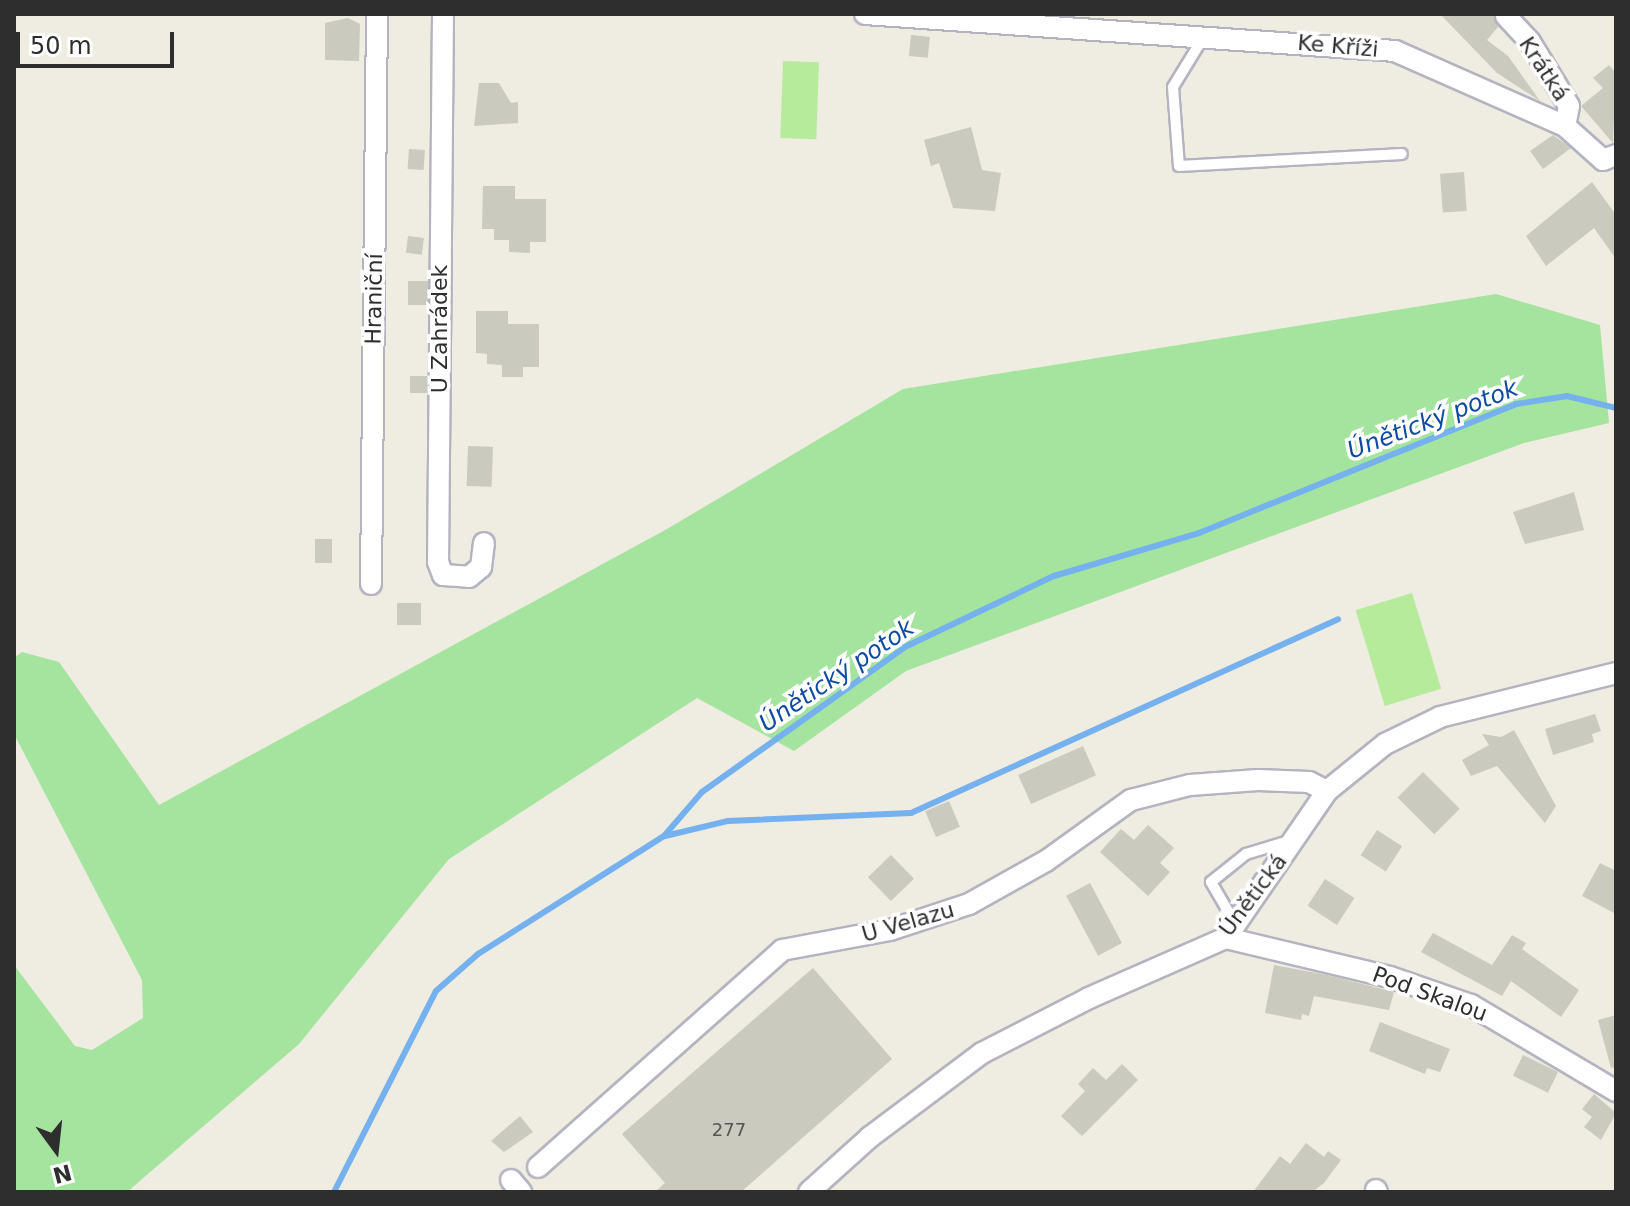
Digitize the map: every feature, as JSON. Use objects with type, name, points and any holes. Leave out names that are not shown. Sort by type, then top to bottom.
[{"type":"street","name":"Hraniční","points":[[371,584],[377,14]]},
{"type":"street","name":"U Zahrádek","points":[[443,14],[438,562],[443,575],[469,577],[481,567],[484,543]]},
{"type":"street","name":"Ke Kříži","points":[[865,14],[1031,20],[1395,51],[1565,126],[1603,160],[1616,155]]},
{"type":"street","name":"Krátká","points":[[1506,16],[1530,42],[1564,96],[1569,106],[1565,126]]},
{"type":"street","name":"Únětická","points":[[809,1192],[870,1137],[982,1053],[1089,998],[1231,932],[1327,791],[1385,744],[1440,717],[1616,673]]},
{"type":"street","name":"U Velazu","points":[[538,1167],[782,950],[890,930],[969,904],[1046,861],[1131,800],[1190,785],[1258,780],[1309,782],[1327,791]]},
{"type":"street","name":"Pod Skalou","points":[[1231,932],[1390,977],[1471,1005],[1616,1091]]},
{"type":"lane","points":[[1204,37],[1173,87],[1179,166],[1402,154]]},
{"type":"lane","points":[[1231,932],[1211,882],[1246,854],[1294,839]]},
{"type":"green space","points":[[783,61],[819,62],[816,139],[780,138]]},
{"type":"green space","points":[[1496,294],[1600,325],[1609,423],[1524,443],[906,671],[794,751],[697,698],[449,859],[299,1044],[127,1192],[14,1192],[14,965],[75,1046],[92,1050],[143,1018],[142,980],[14,734],[14,658],[22,652],[59,662],[159,805],[667,529],[903,389]]},
{"type":"green space","points":[[1412,593],[1441,689],[1385,706],[1356,610]]},
{"type":"building","points":[[1440,14],[1493,14],[1498,27],[1487,40],[1508,56],[1540,101],[1497,73]]},
{"type":"building","points":[[348,18],[360,24],[359,61],[325,60],[325,23]]},
{"type":"building","points":[[911,35],[930,37],[928,58],[909,56]]},
{"type":"building","points":[[1609,65],[1616,73],[1613,143],[1581,106],[1603,88],[1593,78]]},
{"type":"building","points":[[479,83],[499,83],[511,103],[518,102],[518,123],[474,126]]},
{"type":"building","points":[[971,127],[982,170],[1001,173],[995,211],[953,208],[939,163],[931,166],[924,140]]},
{"type":"building","points":[[1553,135],[1571,148],[1543,169],[1530,151]]},
{"type":"building","points":[[409,149],[425,150],[424,170],[408,169]]},
{"type":"building","points":[[1464,172],[1467,211],[1443,213],[1440,174]]},
{"type":"building","points":[[1592,182],[1616,215],[1616,259],[1594,228],[1546,266],[1526,236]]},
{"type":"building","points":[[483,186],[515,186],[515,199],[546,199],[546,242],[530,242],[530,253],[509,252],[509,240],[494,240],[494,229],[482,229]]},
{"type":"building","points":[[408,236],[424,238],[422,255],[406,253]]},
{"type":"building","points":[[408,281],[428,281],[428,305],[408,305]]},
{"type":"building","points":[[476,311],[508,311],[508,324],[539,324],[539,367],[523,367],[523,377],[502,377],[502,365],[487,364],[487,354],[476,353]]},
{"type":"building","points":[[410,376],[427,376],[427,393],[410,393]]},
{"type":"building","points":[[468,446],[493,447],[492,487],[467,486]]},
{"type":"building","points":[[1574,492],[1584,530],[1525,544],[1513,512]]},
{"type":"building","points":[[315,539],[332,539],[332,563],[315,563]]},
{"type":"building","points":[[397,603],[421,603],[421,625],[397,625]]},
{"type":"building","points":[[1595,714],[1601,731],[1592,734],[1594,742],[1553,755],[1545,729]]},
{"type":"building","points":[[1514,730],[1556,806],[1545,823],[1497,766],[1471,776],[1462,760],[1489,745],[1482,734],[1501,737]]},
{"type":"building","points":[[1083,746],[1096,775],[1031,804],[1018,775]]},
{"type":"building","points":[[1423,772],[1460,809],[1434,834],[1398,797]]},
{"type":"building","points":[[949,801],[960,827],[936,837],[925,811]]},
{"type":"building","points":[[1148,825],[1174,848],[1160,863],[1170,872],[1148,896],[1100,852],[1121,829],[1134,840]]},
{"type":"building","points":[[1377,830],[1402,846],[1386,871],[1361,855]]},
{"type":"building","points":[[891,855],[914,879],[891,901],[868,877]]},
{"type":"building","points":[[1600,863],[1616,871],[1616,914],[1582,896]]},
{"type":"building","points":[[1325,879],[1354,898],[1337,925],[1308,906]]},
{"type":"building","points":[[1090,883],[1122,943],[1098,956],[1066,896]]},
{"type":"building","points":[[1433,933],[1492,965],[1512,935],[1526,943],[1522,949],[1579,990],[1561,1017],[1511,981],[1502,996],[1421,952]]},
{"type":"building","points":[[1274,965],[1394,992],[1389,1010],[1314,996],[1309,1016],[1302,1014],[1301,1020],[1265,1013]]},
{"type":"building","points":[[813,968],[892,1059],[741,1192],[655,1192],[665,1183],[622,1134]]},
{"type":"building","points":[[1616,1015],[1616,1067],[1611,1068],[1598,1020]]},
{"type":"building","points":[[1380,1022],[1450,1049],[1440,1072],[1427,1068],[1425,1074],[1369,1051]]},
{"type":"building","points":[[1523,1055],[1558,1072],[1548,1093],[1513,1076]]},
{"type":"building","points":[[1122,1064],[1138,1080],[1082,1136],[1061,1116],[1085,1091],[1078,1084],[1093,1068],[1106,1080]]},
{"type":"building","points":[[1594,1094],[1616,1113],[1601,1140],[1584,1127],[1592,1117],[1582,1109]]},
{"type":"building","points":[[520,1116],[533,1132],[504,1152],[491,1141]]},
{"type":"building","points":[[1306,1143],[1324,1157],[1328,1151],[1341,1160],[1324,1183],[1312,1192],[1253,1192],[1280,1156],[1290,1164]]},
{"type":"waterway","name":"Únětický potok","points":[[334,1192],[436,991],[478,954],[664,836],[702,792],[907,646],[1054,576],[1199,533],[1516,404],[1567,396],[1616,408]]},
{"type":"waterway","points":[[665,836],[728,821],[911,813],[1338,619]]}]
